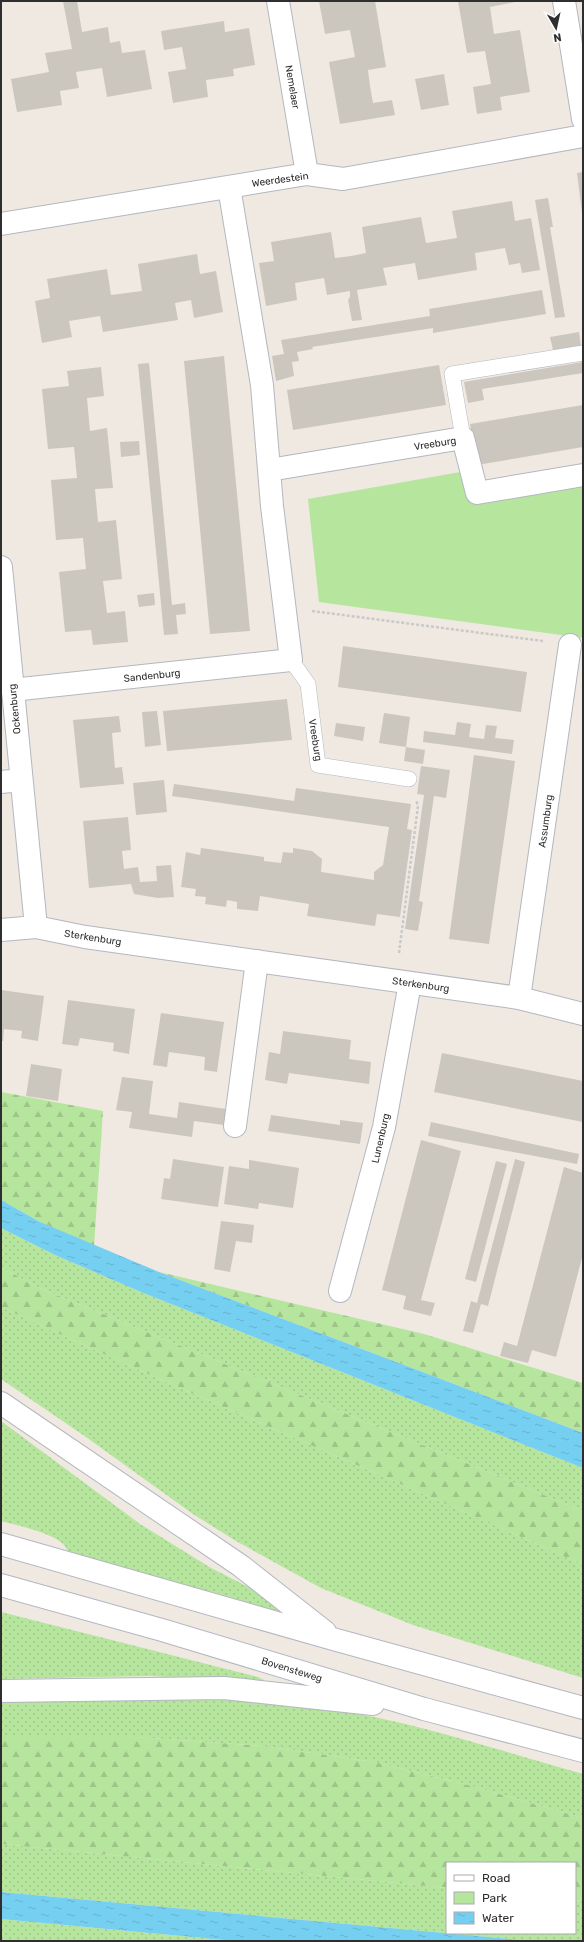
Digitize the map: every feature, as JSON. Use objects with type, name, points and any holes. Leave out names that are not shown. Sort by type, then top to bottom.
[{"type":"street","name":"Nemelaer","points":[[278,1],[308,174]]},
{"type":"street","points":[[564,1],[583,119]]},
{"type":"street","name":"Weerdestein","points":[[1,224],[308,174],[343,179],[583,136]]},
{"type":"street","name":"Vreeburg","points":[[229,187],[262,385],[269,470],[291,660]]},
{"type":"street","name":"Vreeburg","points":[[269,470],[463,438],[477,493],[583,475]]},
{"type":"street","name":"Ockenburg","points":[[1,567],[12,690],[11,781],[36,927]]},
{"type":"street","name":"Assumburg","points":[[519,998],[570,645]]},
{"type":"street","name":"Sandenburg","points":[[12,690],[291,660]]},
{"type":"street","name":"Sterkenburg","points":[[1,930],[36,927],[85,937],[519,998],[583,1014]]},
{"type":"street","points":[[235,1126],[257,961]]},
{"type":"street","name":"Lunenburg","points":[[340,1291],[384,1127],[410,983]]},
{"type":"street","points":[[1,1403],[241,1566],[333,1639]]},
{"type":"street","points":[[1,1544],[333,1639],[583,1708]]},
{"type":"street","name":"Bovensteweg","points":[[1,1585],[162,1630],[424,1709],[583,1751]]},
{"type":"street","points":[[1,1691],[224,1688],[424,1709]]},
{"type":"lane","points":[[463,438],[452,374],[583,354]]},
{"type":"lane","name":"Vreeburg","points":[[291,660],[308,684],[318,765],[409,779]]},
{"type":"path","points":[[285,607],[570,645]]},
{"type":"path","points":[[409,779],[418,806],[399,952],[410,983]]},
{"type":"green space","points":[[466,471],[472,501],[583,483],[583,638],[319,602],[308,499]]},
{"type":"green space","points":[[1,1092],[103,1111],[94,1246],[40,1222],[1,1200]]},
{"type":"green space","points":[[1,1228],[55,1255],[141,1292],[583,1468],[583,1511],[37,1287],[1,1267]]},
{"type":"green space","points":[[1,1267],[37,1287],[583,1511],[583,1565],[146,1373],[1,1307]]},
{"type":"green space","points":[[159,1272],[424,1334],[583,1383],[583,1433]]},
{"type":"green space","points":[[1,1307],[146,1373],[583,1565],[583,1678],[413,1625],[321,1588],[236,1541],[193,1514],[86,1437],[1,1379]]},
{"type":"green space","points":[[1,1421],[140,1524],[211,1568],[276,1601],[283,1611],[282,1613],[216,1593],[151,1578],[68,1552],[65,1546],[50,1536],[29,1528],[1,1521]]},
{"type":"green space","points":[[1,1612],[258,1677],[264,1680],[262,1683],[151,1676],[1,1679]]},
{"type":"green space","points":[[175,1696],[296,1705],[336,1710],[398,1722],[460,1738],[583,1774],[583,1818],[468,1785],[374,1762],[263,1746],[137,1737],[1,1737],[1,1700]]},
{"type":"green space","points":[[1,1737],[137,1737],[263,1746],[374,1762],[468,1785],[583,1818],[583,1901],[576,1900],[576,1862],[446,1862],[446,1888],[1,1844]]},
{"type":"green space","points":[[1,1844],[446,1888],[446,1933],[1,1892]]},
{"type":"green space","points":[[576,1900],[583,1901],[583,1941],[531,1941],[455,1934],[576,1934]]},
{"type":"green space","points":[[1,1919],[235,1941],[1,1941]]},
{"type":"water","points":[[1,1200],[40,1222],[159,1272],[583,1433],[583,1468],[141,1292],[55,1255],[1,1228]]},
{"type":"water","points":[[1,1892],[531,1941],[235,1941],[1,1919]]},
{"type":"building","points":[[63,1],[77,1],[82,32],[108,27],[110,43],[120,41],[122,53],[145,50],[152,89],[107,97],[102,68],[76,72],[79,88],[60,91],[62,105],[17,112],[11,79],[49,72],[45,53],[72,49]]},
{"type":"building","points":[[319,1],[375,1],[386,67],[368,70],[370,86],[373,103],[392,100],[395,115],[340,124],[329,62],[355,57],[350,30],[325,34]]},
{"type":"building","points":[[458,1],[515,1],[490,7],[494,34],[520,30],[530,92],[500,97],[502,110],[477,114],[473,87],[491,84],[485,51],[467,53]]},
{"type":"building","points":[[224,21],[225,32],[249,28],[255,65],[233,69],[234,76],[206,80],[208,97],[173,103],[168,72],[186,69],[182,47],[164,50],[161,31]]},
{"type":"building","points":[[444,74],[449,105],[421,110],[415,79]]},
{"type":"building","points":[[583,172],[583,213],[582,213],[577,173]]},
{"type":"building","points":[[548,198],[553,227],[550,227],[565,317],[555,318],[535,200]]},
{"type":"building","points":[[512,201],[515,221],[531,218],[540,270],[522,273],[520,263],[509,265],[505,248],[475,253],[477,270],[418,280],[415,263],[383,268],[387,285],[357,290],[362,320],[352,321],[348,300],[350,297],[350,291],[327,295],[324,278],[295,283],[297,300],[266,306],[259,263],[274,261],[271,242],[331,232],[335,258],[351,256],[366,253],[362,227],[421,217],[426,243],[457,238],[452,211]]},
{"type":"building","points":[[197,254],[200,274],[216,271],[223,312],[194,318],[191,300],[175,303],[178,320],[103,332],[100,316],[69,321],[72,337],[42,343],[35,301],[50,298],[47,279],[107,269],[111,295],[142,291],[138,264]]},
{"type":"building","points":[[542,290],[546,314],[433,333],[433,328],[312,347],[313,349],[297,352],[299,361],[292,362],[294,376],[276,381],[272,356],[284,354],[281,340],[430,316],[429,309]]},
{"type":"building","points":[[579,332],[581,346],[553,350],[550,337]]},
{"type":"building","points":[[224,356],[250,631],[210,634],[184,361]]},
{"type":"building","points":[[583,362],[583,373],[482,389],[484,400],[468,403],[464,382]]},
{"type":"building","points":[[149,363],[172,605],[185,603],[186,614],[176,615],[178,634],[164,635],[138,364]]},
{"type":"building","points":[[439,365],[446,405],[293,430],[287,390]]},
{"type":"building","points":[[101,367],[104,396],[87,398],[90,431],[107,428],[113,488],[95,489],[98,522],[116,520],[122,579],[103,581],[107,613],[125,611],[128,642],[93,645],[91,630],[65,632],[59,572],[86,569],[83,538],[56,540],[51,480],[77,478],[74,447],[48,449],[42,389],[69,386],[67,371]]},
{"type":"building","points":[[583,405],[583,447],[477,465],[470,424]]},
{"type":"building","points":[[139,441],[140,455],[121,457],[120,442]]},
{"type":"building","points":[[154,593],[155,605],[139,607],[137,595]]},
{"type":"building","points":[[343,646],[527,672],[521,712],[338,687]]},
{"type":"building","points":[[287,699],[292,740],[167,751],[163,711]]},
{"type":"building","points":[[157,711],[161,745],[145,747],[142,712]]},
{"type":"building","points":[[384,713],[410,717],[406,747],[379,743]]},
{"type":"building","points":[[119,716],[121,732],[112,733],[115,768],[122,767],[124,784],[80,788],[73,720]]},
{"type":"building","points":[[457,722],[471,724],[469,737],[484,739],[486,725],[497,726],[495,738],[514,740],[512,754],[423,742],[424,731],[455,735]]},
{"type":"building","points":[[336,723],[365,727],[363,741],[334,736]]},
{"type":"building","points":[[406,747],[425,750],[423,764],[404,761]]},
{"type":"building","points":[[474,755],[515,761],[489,944],[449,939]]},
{"type":"building","points":[[421,766],[450,770],[446,798],[434,796],[419,901],[423,902],[418,931],[405,929],[424,795],[417,794]]},
{"type":"building","points":[[164,780],[167,812],[136,815],[133,783]]},
{"type":"building","points":[[174,784],[294,801],[296,788],[411,804],[407,829],[412,830],[400,917],[377,914],[375,926],[307,916],[309,904],[260,896],[258,911],[237,909],[237,902],[227,900],[226,907],[205,904],[206,897],[195,896],[196,889],[181,887],[186,852],[200,855],[201,848],[264,857],[264,861],[281,863],[283,852],[293,853],[293,848],[312,851],[322,859],[321,872],[374,880],[374,872],[383,865],[389,827],[172,796]]},
{"type":"building","points":[[128,817],[131,850],[122,851],[124,869],[138,867],[140,882],[157,881],[156,866],[171,865],[174,897],[158,898],[134,894],[131,884],[89,888],[83,821]]},
{"type":"building","points":[[1,990],[44,996],[38,1041],[21,1038],[22,1031],[4,1029],[3,1041],[1,1041]]},
{"type":"building","points":[[68,1000],[135,1009],[129,1054],[113,1051],[114,1043],[80,1038],[78,1046],[62,1044]]},
{"type":"building","points":[[161,1013],[224,1022],[217,1072],[204,1070],[205,1057],[169,1052],[167,1067],[153,1065]]},
{"type":"building","points":[[283,1031],[351,1040],[349,1059],[371,1062],[369,1084],[289,1073],[287,1084],[265,1080],[269,1052],[280,1054]]},
{"type":"building","points":[[442,1053],[583,1081],[583,1122],[434,1092]]},
{"type":"building","points":[[31,1064],[62,1069],[58,1101],[26,1096]]},
{"type":"building","points":[[122,1077],[153,1081],[149,1114],[177,1118],[179,1102],[226,1109],[224,1125],[194,1121],[192,1137],[129,1128],[132,1112],[116,1110]]},
{"type":"building","points":[[271,1115],[340,1125],[340,1120],[363,1123],[360,1144],[268,1131]]},
{"type":"building","points":[[431,1122],[579,1154],[577,1164],[428,1136]]},
{"type":"building","points":[[421,1140],[461,1151],[421,1300],[435,1303],[431,1316],[403,1309],[406,1296],[382,1290]]},
{"type":"building","points":[[173,1159],[224,1167],[218,1207],[161,1199],[164,1178],[170,1179]]},
{"type":"building","points":[[515,1159],[525,1162],[488,1306],[481,1304],[473,1333],[463,1331],[471,1301],[477,1303]]},
{"type":"building","points":[[249,1160],[299,1168],[293,1208],[259,1203],[258,1209],[224,1204],[229,1166],[249,1169]]},
{"type":"building","points":[[496,1161],[507,1164],[476,1282],[465,1279]]},
{"type":"building","points":[[564,1167],[583,1173],[583,1254],[556,1357],[532,1350],[528,1363],[500,1356],[504,1342],[517,1346]]},
{"type":"building","points":[[221,1221],[254,1225],[252,1243],[236,1241],[230,1272],[214,1269]]}]
